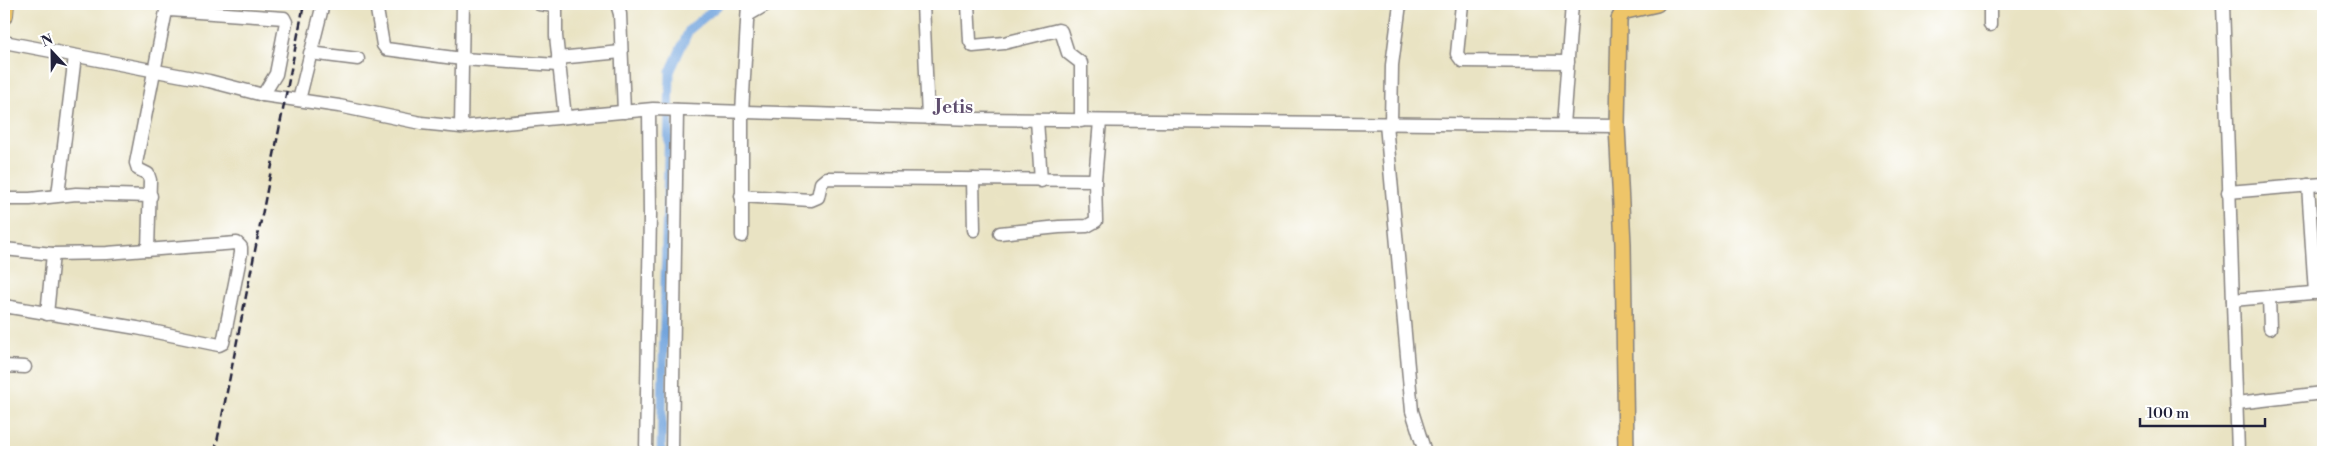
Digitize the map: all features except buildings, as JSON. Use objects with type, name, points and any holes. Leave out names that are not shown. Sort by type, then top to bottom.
[{"type":"highway","points":[[4,15],[5,4]]},
{"type":"main road","points":[[1626,452],[1623,244],[1617,126],[1620,10],[1626,11],[1657,4]]},
{"type":"street","points":[[299,100],[323,4]]},
{"type":"street","points":[[376,4],[383,45],[386,49],[462,59],[558,62],[621,52]]},
{"type":"street","points":[[461,127],[463,4]]},
{"type":"street","points":[[539,4],[556,5],[558,62],[566,117]]},
{"type":"street","points":[[617,4],[624,112]]},
{"type":"street","points":[[742,236],[742,113],[748,10],[767,4]]},
{"type":"street","points":[[923,4],[928,118]]},
{"type":"street","points":[[968,4],[970,41],[973,46],[988,46],[1058,30],[1061,31],[1068,53],[1080,63],[1081,121]]},
{"type":"street","points":[[1400,4],[1392,65],[1389,124],[1412,411],[1425,452]]},
{"type":"street","points":[[1462,4],[1456,54],[1462,61],[1568,62]]},
{"type":"street","points":[[1563,124],[1572,4]]},
{"type":"street","points":[[1990,4],[1990,25]]},
{"type":"street","points":[[2223,4],[2233,348],[2238,452]]},
{"type":"street","points":[[148,250],[150,177],[138,169],[136,163],[156,71],[164,14],[168,10],[281,16],[286,22],[276,74],[263,95]]},
{"type":"street","points":[[4,42],[156,71],[263,95],[421,123],[461,127],[651,110],[1081,121],[1270,121],[1617,126]]},
{"type":"street","points":[[310,53],[358,59]]},
{"type":"street","points":[[58,195],[76,56]]},
{"type":"street","points":[[646,452],[651,110]]},
{"type":"street","points":[[672,452],[676,110]]},
{"type":"street","points":[[1037,120],[1041,181]]},
{"type":"street","points":[[1000,233],[1090,225],[1096,221],[1095,180],[1100,121]]},
{"type":"street","points":[[741,196],[812,200],[818,197],[821,183],[827,178],[1095,180]]},
{"type":"street","points":[[972,179],[974,230]]},
{"type":"street","points":[[2228,192],[2323,184]]},
{"type":"street","points":[[2233,300],[2319,292],[2319,257],[2308,185]]},
{"type":"street","points":[[4,199],[30,199],[58,195],[150,196]]},
{"type":"street","points":[[4,249],[53,254],[148,250],[228,243],[237,244],[241,247],[233,302],[223,342],[213,344],[137,328],[4,306]]},
{"type":"street","points":[[47,314],[53,254]]},
{"type":"street","points":[[2269,297],[2270,328]]},
{"type":"street","points":[[4,366],[25,367]]},
{"type":"street","points":[[2237,403],[2323,393]]},
{"type":"waterway","points":[[661,452],[670,72],[689,30],[720,4]]},
{"type":"railway","points":[[215,452],[304,4]]},
{"type":"district","name":"Jetis","points":[[954,106]]}]
